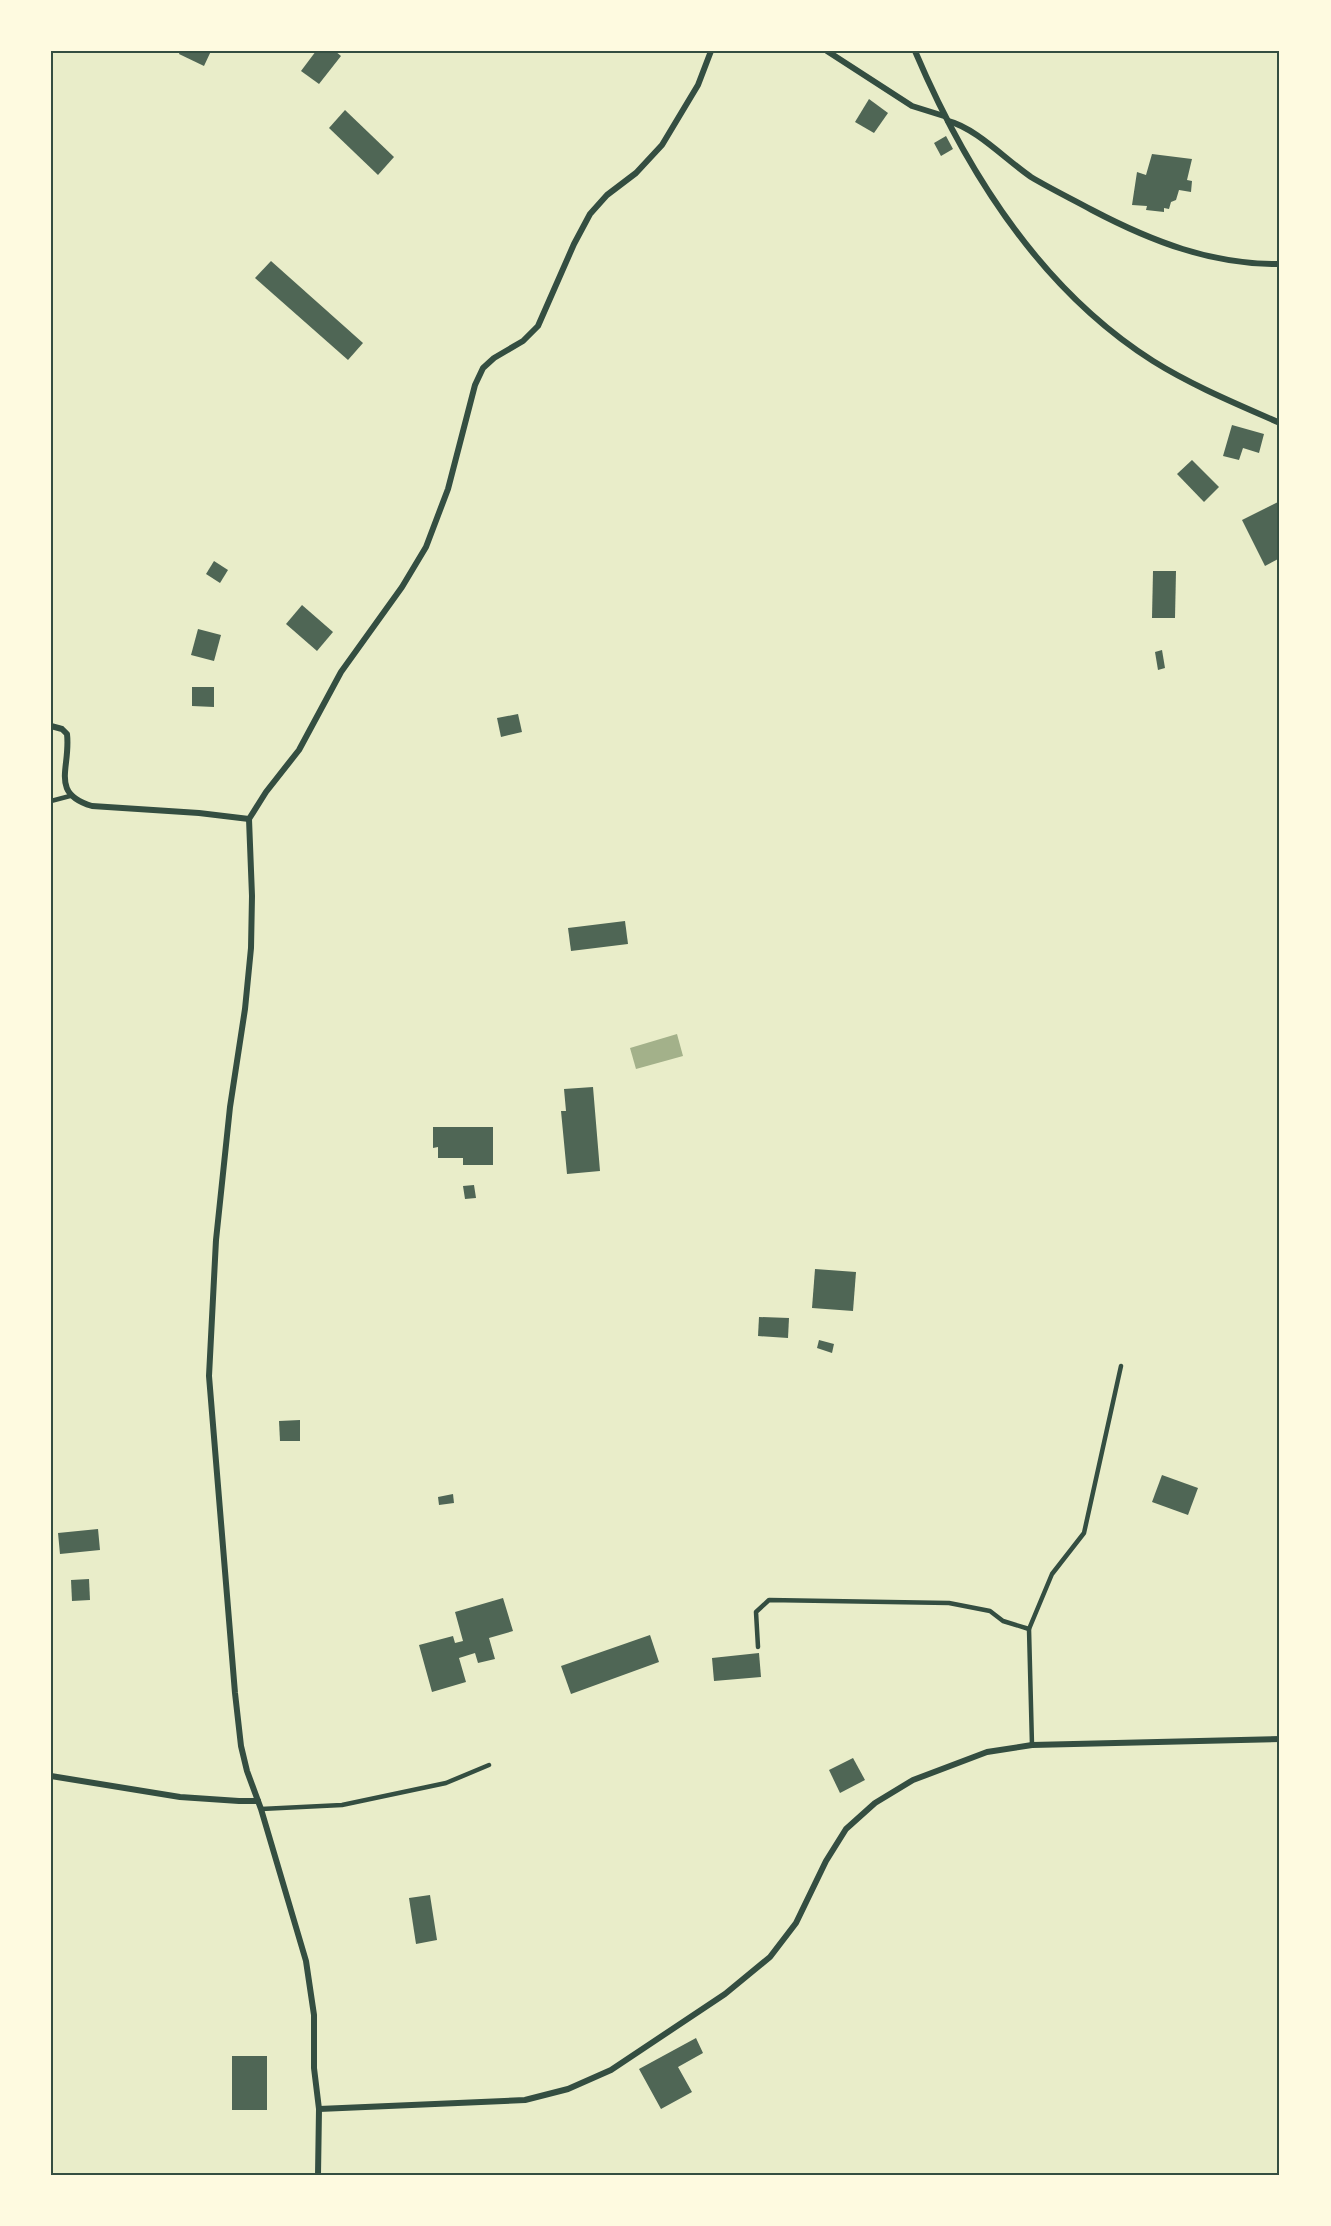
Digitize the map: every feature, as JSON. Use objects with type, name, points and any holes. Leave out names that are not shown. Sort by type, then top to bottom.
[{"type":"street","points":[[318,2175],[319,2109],[314,2068],[314,2025],[310,1978],[261,1809],[245,1764],[237,1711],[209,1376],[209,1345],[220,1198],[251,948],[252,896],[249,819],[266,792],[299,750],[341,672],[402,587],[426,547],[446,496],[475,386],[483,368],[494,358],[523,341],[538,326],[574,244],[590,214],[607,195],[636,173],[662,145],[698,85],[711,51]]},
{"type":"street","points":[[827,51],[912,106],[964,127],[1047,186],[1146,236],[1207,256],[1254,264],[1280,264]]},
{"type":"street","points":[[915,51],[946,119],[966,155],[1010,221],[1049,271],[1086,310],[1133,347],[1179,377],[1280,423]]},
{"type":"street","points":[[51,726],[62,729],[67,734],[66,787],[70,796],[77,802],[92,806],[199,813],[249,819]]},
{"type":"street","points":[[319,2109],[525,2100],[568,2089],[611,2070],[725,1994],[770,1957],[796,1923],[826,1861],[846,1829],[875,1803],[913,1780],[987,1752],[1032,1746],[1280,1739]]},
{"type":"street","points":[[51,1776],[180,1797],[258,1801]]},
{"type":"lane","points":[[51,801],[70,796]]},
{"type":"lane","points":[[1032,1746],[1029,1629],[1052,1574],[1084,1533],[1121,1366]]},
{"type":"lane","points":[[758,1647],[756,1612],[769,1600],[949,1603],[990,1611],[1003,1621],[1029,1629]]},
{"type":"lane","points":[[261,1809],[342,1805],[446,1783],[489,1765]]},
{"type":"shaded area","points":[[677,1034],[683,1056],[636,1069],[630,1048]]},
{"type":"building","points":[[180,51],[211,51],[204,66],[179,54]]},
{"type":"building","points":[[316,51],[335,51],[341,56],[319,84],[301,71]]},
{"type":"building","points":[[869,99],[888,113],[874,133],[855,122]]},
{"type":"building","points":[[345,110],[394,157],[378,175],[329,128]]},
{"type":"building","points":[[946,136],[953,149],[941,156],[934,143]]},
{"type":"building","points":[[1152,154],[1192,159],[1187,180],[1192,181],[1191,192],[1179,190],[1176,200],[1171,202],[1169,209],[1164,208],[1164,212],[1146,210],[1147,206],[1132,205],[1137,172],[1146,175]]},
{"type":"building","points":[[271,261],[363,343],[348,360],[255,278]]},
{"type":"building","points":[[1232,425],[1264,434],[1259,453],[1243,448],[1239,460],[1223,456]]},
{"type":"building","points":[[1192,460],[1219,487],[1204,502],[1177,474]]},
{"type":"building","points":[[1280,501],[1280,558],[1265,566],[1242,520]]},
{"type":"building","points":[[214,561],[228,570],[220,583],[206,574]]},
{"type":"building","points":[[1153,571],[1176,571],[1175,618],[1152,618]]},
{"type":"building","points":[[302,605],[333,632],[317,651],[286,624]]},
{"type":"building","points":[[198,629],[221,635],[214,661],[191,655]]},
{"type":"building","points":[[1162,650],[1165,668],[1158,670],[1155,652]]},
{"type":"building","points":[[192,687],[214,687],[214,707],[192,706]]},
{"type":"building","points":[[518,714],[522,732],[501,737],[497,718]]},
{"type":"building","points":[[625,921],[628,944],[571,951],[568,928]]},
{"type":"building","points":[[593,1087],[600,1171],[567,1174],[561,1111],[566,1111],[564,1089]]},
{"type":"building","points":[[433,1127],[493,1127],[493,1165],[463,1165],[463,1158],[438,1158],[438,1147],[433,1148]]},
{"type":"building","points":[[474,1185],[476,1198],[465,1199],[463,1186]]},
{"type":"building","points":[[815,1269],[856,1272],[853,1311],[812,1308]]},
{"type":"building","points":[[759,1317],[789,1318],[788,1338],[758,1336]]},
{"type":"building","points":[[819,1340],[834,1344],[832,1353],[817,1348]]},
{"type":"building","points":[[300,1420],[300,1441],[280,1441],[279,1421]]},
{"type":"building","points":[[1162,1475],[1198,1488],[1188,1515],[1152,1502]]},
{"type":"building","points":[[453,1494],[454,1503],[439,1505],[438,1497]]},
{"type":"building","points":[[98,1529],[100,1550],[60,1554],[58,1533]]},
{"type":"building","points":[[89,1579],[90,1600],[72,1601],[71,1580]]},
{"type":"building","points":[[503,1598],[513,1631],[489,1638],[495,1659],[478,1663],[475,1653],[459,1658],[466,1682],[432,1692],[419,1645],[453,1636],[455,1643],[463,1641],[455,1612]]},
{"type":"building","points":[[650,1635],[659,1662],[571,1694],[561,1666]]},
{"type":"building","points":[[759,1653],[761,1677],[714,1681],[712,1658]]},
{"type":"building","points":[[853,1758],[865,1780],[840,1793],[829,1770]]},
{"type":"building","points":[[430,1895],[437,1940],[416,1944],[409,1898]]},
{"type":"building","points":[[696,2038],[703,2053],[678,2067],[692,2092],[661,2109],[639,2069]]},
{"type":"building","points":[[232,2056],[267,2056],[267,2110],[232,2110]]}]
